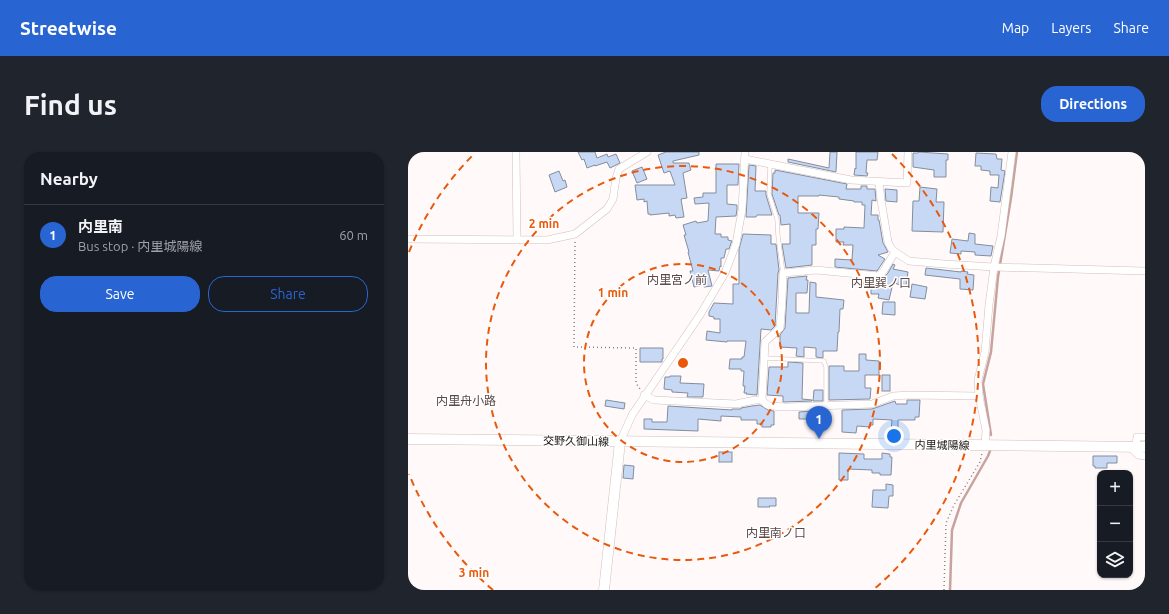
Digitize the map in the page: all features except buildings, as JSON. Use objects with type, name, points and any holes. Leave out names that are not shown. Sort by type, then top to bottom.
[{"type":"main road","name":"交野久御山線","points":[[408,439],[620,442],[604,590]]},
{"type":"main road","name":"内里城陽線","points":[[620,442],[1137,446]]},
{"type":"street","points":[[516,152],[517,240]]},
{"type":"street","points":[[408,239],[547,240],[575,234],[607,209],[613,199],[619,169],[647,152]]},
{"type":"street","points":[[620,442],[632,415],[700,315],[725,273],[736,244],[741,217],[745,156],[770,164],[851,180],[907,183],[908,152]]},
{"type":"street","points":[[985,445],[986,430],[979,396],[978,380],[985,352],[994,267],[1001,236],[1012,152]]},
{"type":"street","points":[[879,182],[888,242],[894,252],[909,261],[994,267],[1145,271]]},
{"type":"street","points":[[762,400],[765,342],[780,328],[783,273],[816,270],[879,276],[894,252]]},
{"type":"street","points":[[644,396],[654,400],[736,404],[762,400],[766,404],[777,407],[872,404],[893,396],[910,394],[979,396]]},
{"type":"street","points":[[1145,437],[1137,437],[1138,455],[1145,456]]},
{"type":"lane","points":[[770,164],[770,194],[778,219],[778,236],[783,273]]},
{"type":"lane","points":[[765,358],[824,361],[826,367],[826,406]]},
{"type":"path","points":[[575,234],[574,347],[636,348],[636,383],[644,396]]},
{"type":"path","points":[[944,590],[946,523],[954,505],[980,462],[985,445]]},
{"type":"waterway","points":[[991,435],[983,384],[991,352],[998,277],[1017,152]]},
{"type":"waterway","points":[[950,590],[952,530],[961,503],[990,451]]},
{"type":"place","name":"内里南","points":[[819,439]]},
{"type":"district","name":"内里宮ノ前","points":[[677,279]]},
{"type":"district","name":"内里巽ノ口","points":[[881,282]]},
{"type":"district","name":"内里舟小路","points":[[466,400]]},
{"type":"district","name":"内里南ノ口","points":[[776,532]]}]
